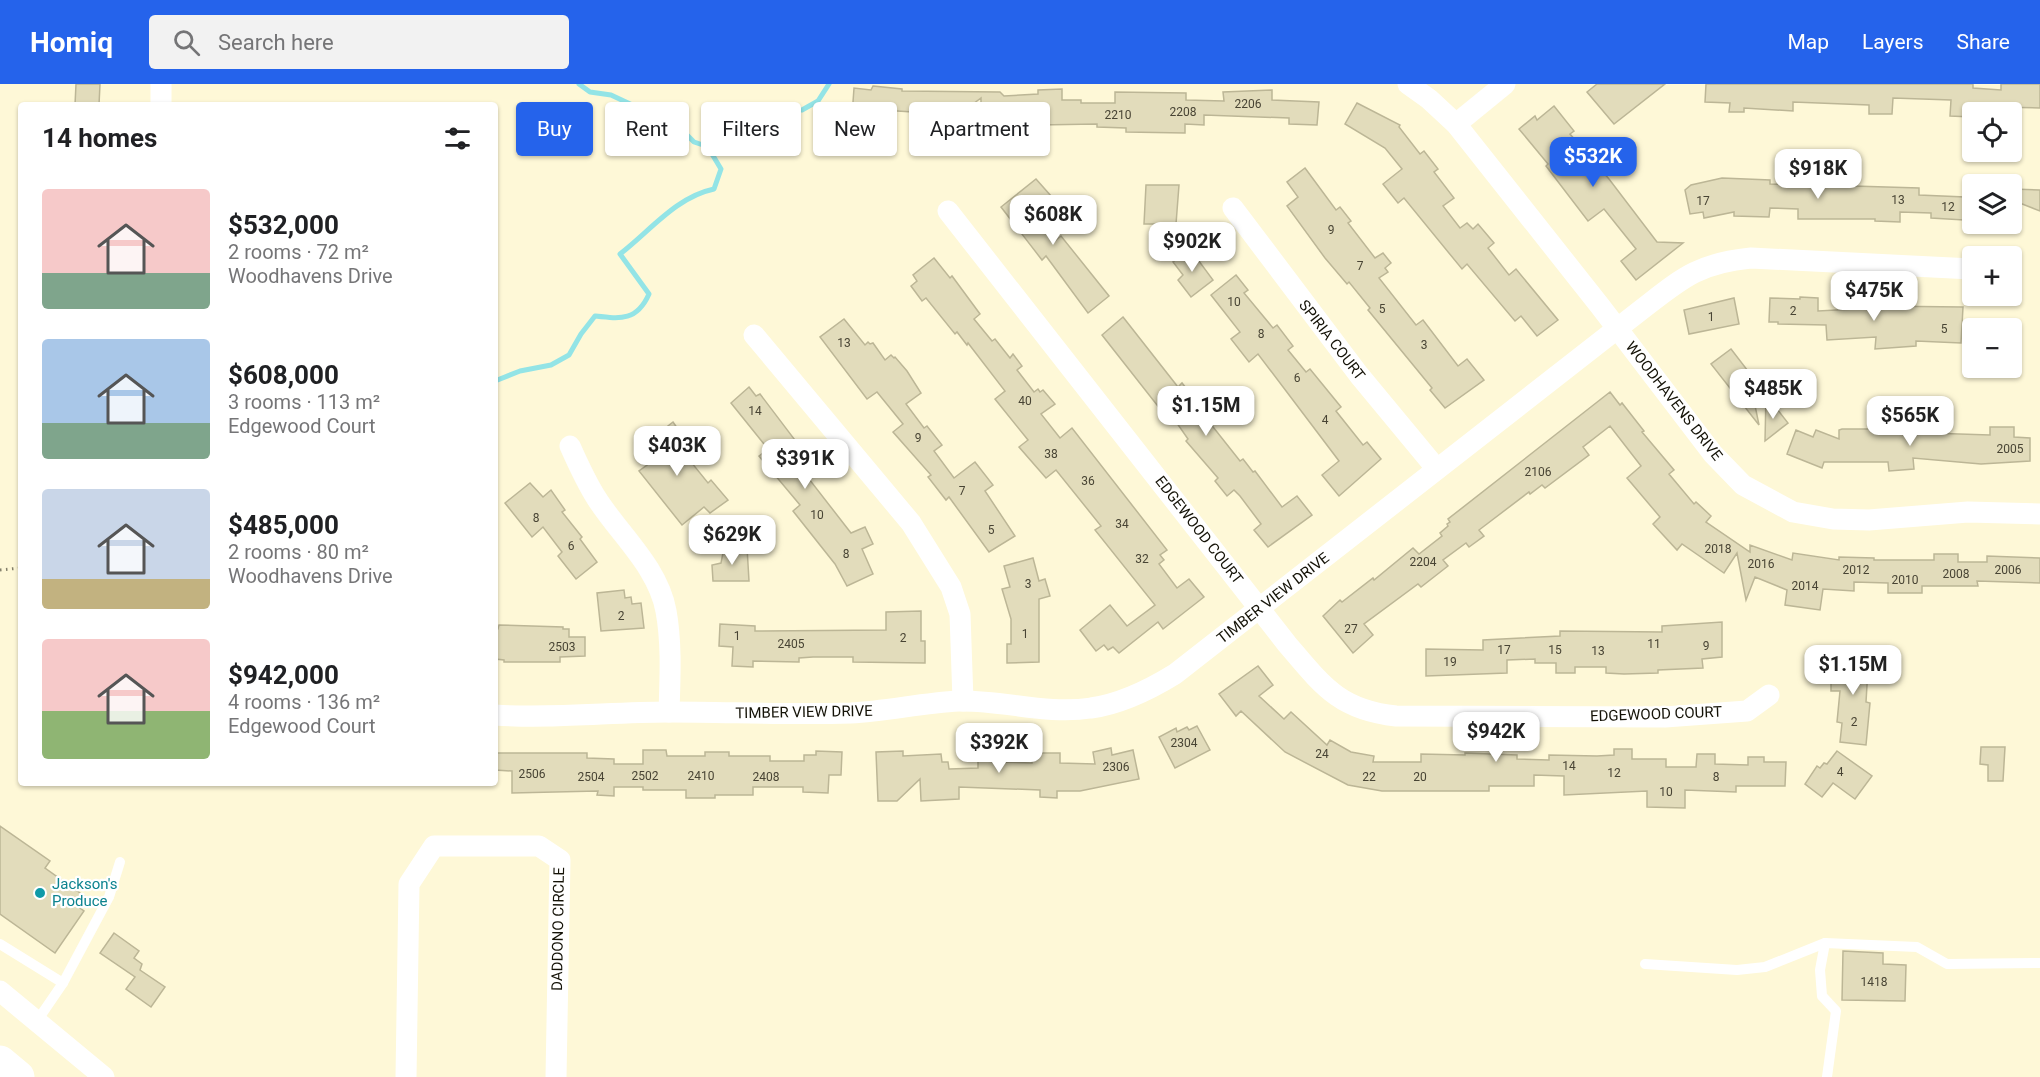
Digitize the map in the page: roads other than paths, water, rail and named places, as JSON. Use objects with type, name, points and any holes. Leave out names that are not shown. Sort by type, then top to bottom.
[{"type":"highway","points":[[0,1062],[18,1077]]},
{"type":"street","points":[[160,102],[161,84]]},
{"type":"street","name":"WOODHAVENS DRIVE","points":[[1408,84],[1429,99],[1456,124],[1713,454],[1743,485],[1786,508],[1833,519],[1869,520],[1968,512],[2040,514]]},
{"type":"street","points":[[1456,124],[1505,84]]},
{"type":"street","name":"SPIRIA COURT","points":[[1233,208],[1359,375],[1436,468]]},
{"type":"street","name":"EDGEWOOD COURT","points":[[948,211],[1315,676],[1338,697],[1352,706],[1370,713],[1431,716],[1665,717],[1747,711],[1769,695]]},
{"type":"street","name":"TIMBER VIEW DRIVE","points":[[498,716],[669,712],[850,713],[885,710],[918,703],[963,701],[1064,710],[1091,708],[1120,701],[1155,686],[1175,674],[1617,328],[1671,287],[1698,270],[1722,261],[1750,258],[1962,269]]},
{"type":"street","points":[[754,335],[911,523],[947,579],[957,600],[960,614],[963,701]]},
{"type":"street","points":[[570,446],[597,500],[642,559],[660,591],[666,611],[669,647],[669,712]]},
{"type":"street","name":"DADDONO CIRCLE","points":[[406,1077],[410,884],[434,846],[539,846],[560,860],[556,1077]]},
{"type":"street","points":[[0,991],[105,1077]]},
{"type":"lane","points":[[37,1021],[63,983],[109,897],[120,862]]},
{"type":"lane","points":[[1645,964],[1737,970],[1765,967],[1825,943],[1917,947],[1947,964],[2040,963]]},
{"type":"lane","points":[[1825,943],[1820,970],[1822,996],[1836,1011],[1827,1077]]},
{"type":"lane","points":[[0,944],[63,983]]},
{"type":"waterway","points":[[579,84],[590,92],[611,95],[643,110],[669,117],[694,142],[701,144]]},
{"type":"waterway","points":[[498,380],[520,371],[551,365],[569,355],[595,316],[613,318],[627,316],[639,309],[649,294],[620,254],[675,207],[700,193],[714,189],[721,169],[712,154],[713,142],[731,128],[761,112],[802,110],[818,101],[829,84]]},
{"type":"place","name":"Jackson's Produce","points":[[40,893]]}]
